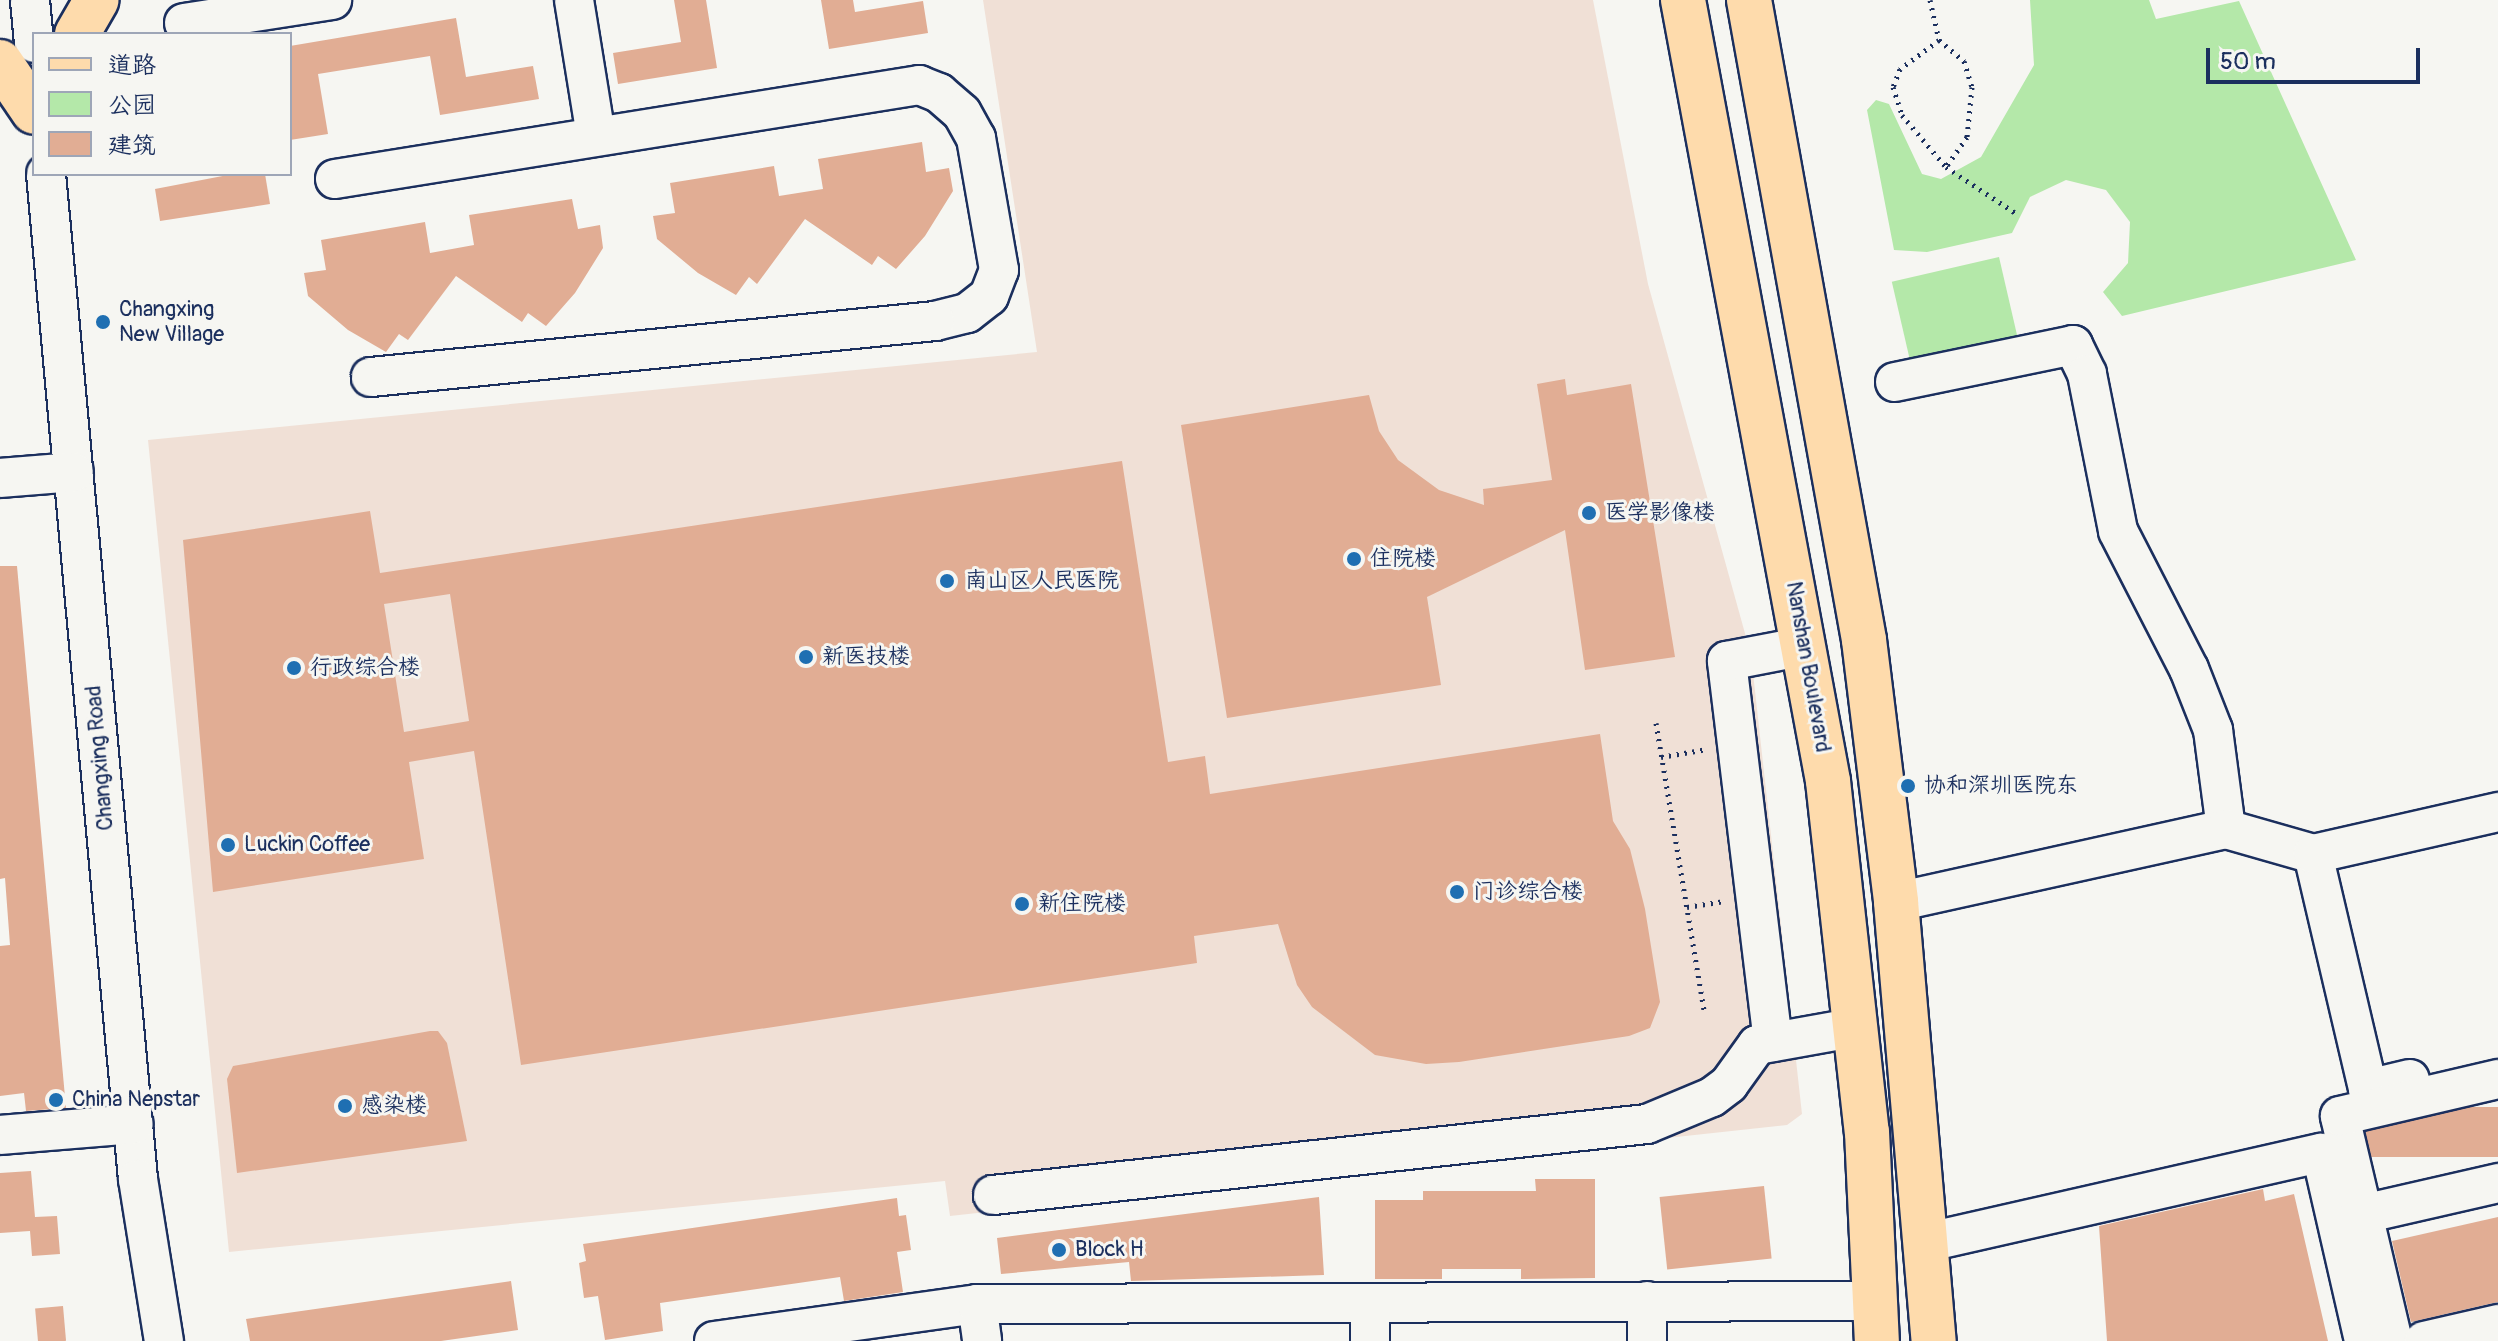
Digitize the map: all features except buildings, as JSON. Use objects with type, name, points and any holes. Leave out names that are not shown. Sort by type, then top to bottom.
[{"type":"main road","points":[[78,32],[97,0]]},
{"type":"main road","name":"Nanshan Boulevard","points":[[1683,0],[1717,202],[1805,646],[1828,781],[1857,1027],[1876,1321]]},
{"type":"main road","points":[[1749,0],[1864,640],[1896,902],[1928,1242],[1934,1341]]},
{"type":"main road","points":[[0,62],[32,109]]},
{"type":"street","points":[[30,0],[33,32]]},
{"type":"street","points":[[184,23],[332,0]]},
{"type":"street","points":[[574,0],[596,136]]},
{"type":"street","points":[[335,179],[919,85],[939,93],[962,113],[976,138],[999,270],[989,296],[967,313],[935,321],[371,377]]},
{"type":"street","name":"Changxing Road","points":[[46,176],[134,1124],[164,1341]]},
{"type":"street","points":[[1895,382],[2073,345],[2087,374],[2118,531],[2189,669],[2213,730],[2226,829]]},
{"type":"street","points":[[0,478],[74,472]]},
{"type":"street","points":[[1773,1042],[1727,661],[1805,646]]},
{"type":"street","points":[[1896,902],[2226,829],[2313,854],[2498,812]]},
{"type":"street","points":[[2313,854],[2368,1089],[2498,1058]]},
{"type":"street","points":[[993,1195],[1647,1124],[1712,1097],[1729,1084],[1757,1045],[1857,1027]]},
{"type":"street","points":[[2393,1341],[2340,1116],[2498,1079]]},
{"type":"street","points":[[0,1135],[134,1124]]},
{"type":"street","points":[[1928,1242],[2321,1153],[2364,1341]]},
{"type":"street","points":[[2363,1214],[2498,1183]]},
{"type":"street","points":[[714,1341],[977,1304],[1647,1301],[1876,1321]]},
{"type":"street","points":[[1647,1301],[1647,1341]]},
{"type":"street","points":[[1370,1303],[1370,1341]]},
{"type":"street","points":[[977,1304],[982,1341]]},
{"type":"street","points":[[2424,1341],[2498,1324]]},
{"type":"path","points":[[1930,0],[1939,40],[1964,61],[1972,87],[1967,137],[1946,167]]},
{"type":"path","points":[[1939,40],[1900,69],[1893,87],[1902,115],[1946,167],[2017,214]]},
{"type":"path","points":[[1656,723],[1704,1011]]},
{"type":"path","points":[[1661,757],[1736,744]]},
{"type":"shaded area","name":"南山区人民医院","points":[[983,0],[1593,0],[1648,284],[1751,655],[1802,1114],[1787,1125],[950,1216],[945,1181],[229,1252],[148,440],[1037,352]]},
{"type":"green space","points":[[2030,0],[2149,0],[2156,19],[2239,1],[2356,260],[2122,316],[2103,292],[2128,263],[2130,222],[2106,190],[2066,180],[2030,197],[2012,233],[1927,252],[1894,250],[1867,110],[1876,100],[1889,104],[1922,174],[1941,179],[1981,157],[2034,65]]},
{"type":"green space","points":[[1999,257],[2018,341],[1911,366],[1892,282]]},
{"type":"place","name":"Changxing New Village","points":[[103,322]]},
{"type":"place","name":"医学影像楼","points":[[1589,513]]},
{"type":"place","name":"住院楼","points":[[1354,559]]},
{"type":"place","name":"南山区人民医院","points":[[947,581]]},
{"type":"place","name":"新医技楼","points":[[806,657]]},
{"type":"place","name":"行政综合楼","points":[[294,668]]},
{"type":"place","name":"协和深圳医院东","points":[[1908,786]]},
{"type":"place","name":"Luckin Coffee","points":[[228,845]]},
{"type":"place","name":"门诊综合楼","points":[[1457,892]]},
{"type":"place","name":"新住院楼","points":[[1022,904]]},
{"type":"place","name":"China Nepstar","points":[[56,1100]]},
{"type":"place","name":"感染楼","points":[[345,1106]]},
{"type":"place","name":"Block H","points":[[1059,1250]]}]
